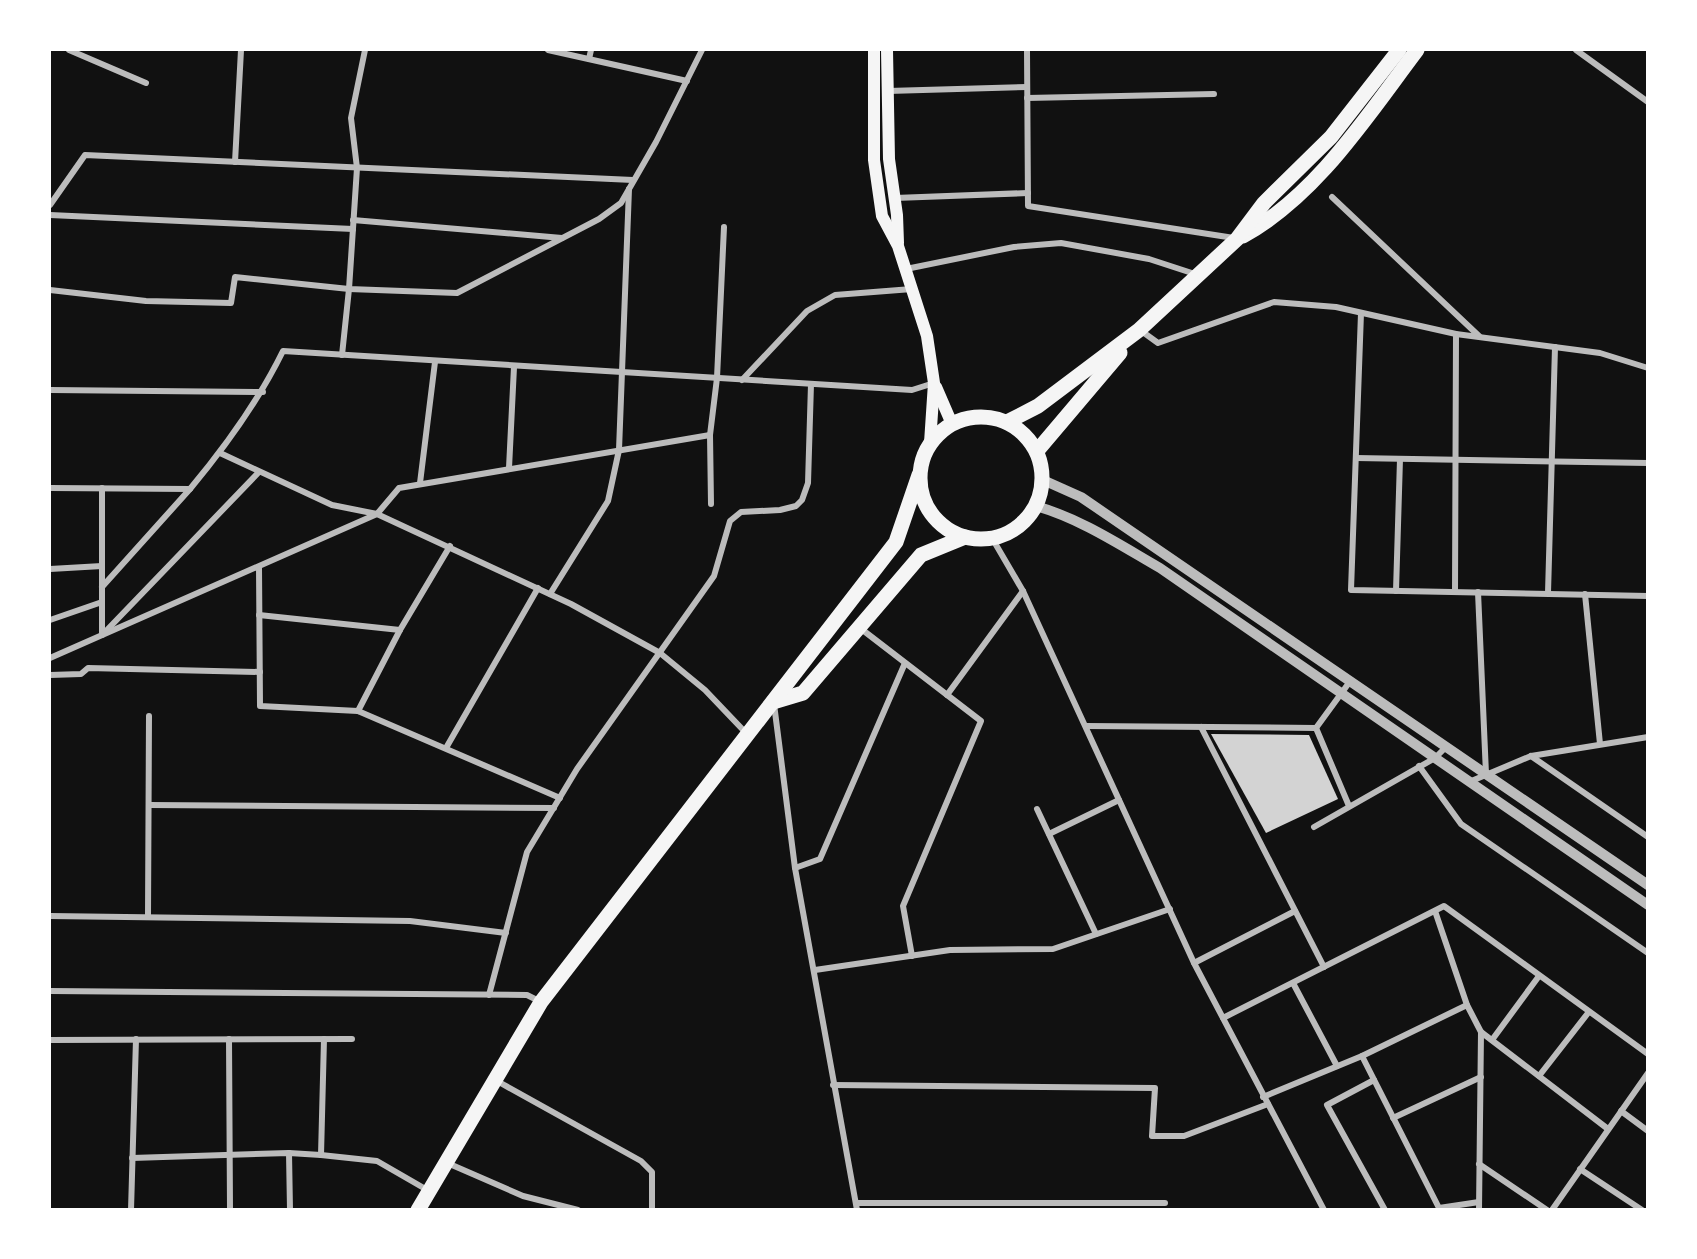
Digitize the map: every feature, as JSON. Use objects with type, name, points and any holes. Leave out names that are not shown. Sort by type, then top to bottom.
[{"type":"main road","points":[[874,50],[874,160],[882,216],[898,246],[927,336],[934,383],[930,443]]},
{"type":"main road","points":[[887,50],[889,159],[898,246]]},
{"type":"main road","points":[[1007,422],[1038,406],[1139,330],[1237,239],[1264,203],[1331,137],[1399,50]]},
{"type":"main road","points":[[1237,239],[1273,219],[1345,146],[1417,50]]},
{"type":"main road","points":[[1037,451],[1139,330]]},
{"type":"main road","points":[[934,383],[952,424]]},
{"type":"main road","points":[[417,1209],[542,1002],[896,542],[919,475],[922,458],[930,443],[952,424],[979,417],[1007,422],[1024,434],[1037,451],[1043,480],[1036,506],[1025,521],[1010,532],[992,538],[965,537],[946,529],[931,514],[922,495],[919,475]]},
{"type":"main road","points":[[773,702],[802,693],[921,555],[965,537]]},
{"type":"street","points":[[69,50],[146,83]]},
{"type":"street","points":[[235,162],[241,50]]},
{"type":"street","points":[[342,355],[357,168],[351,118],[365,50]]},
{"type":"street","points":[[548,50],[687,81]]},
{"type":"street","points":[[590,59],[591,50]]},
{"type":"street","points":[[50,290],[146,301],[231,303],[235,277],[349,289],[457,293],[599,219],[621,203],[702,50]]},
{"type":"street","points":[[1027,50],[1028,206],[1237,239]]},
{"type":"street","points":[[1576,50],[1647,102]]},
{"type":"street","points":[[887,91],[1027,87]]},
{"type":"street","points":[[1027,98],[1214,94]]},
{"type":"street","points":[[50,205],[85,155],[633,180]]},
{"type":"street","points":[[550,594],[608,501],[619,450],[624,373],[629,188]]},
{"type":"street","points":[[894,198],[1028,193]]},
{"type":"street","points":[[1332,197],[1480,338]]},
{"type":"street","points":[[50,215],[353,229]]},
{"type":"street","points":[[353,220],[562,238]]},
{"type":"street","points":[[711,504],[710,435],[717,378],[724,227]]},
{"type":"street","points":[[905,269],[1014,247],[1061,243],[1149,259],[1198,276]]},
{"type":"street","points":[[742,380],[807,310],[835,295],[912,289]]},
{"type":"street","points":[[1139,330],[1158,343],[1274,302],[1336,308],[1480,338],[1600,353],[1647,368]]},
{"type":"street","points":[[1361,313],[1351,591],[1647,596]]},
{"type":"street","points":[[1455,592],[1456,334]]},
{"type":"street","points":[[1548,593],[1555,347]]},
{"type":"street","points":[[102,587],[220,453],[263,392],[283,351],[912,390],[934,383]]},
{"type":"street","points":[[420,483],[435,362]]},
{"type":"street","points":[[509,468],[514,367]]},
{"type":"street","points":[[489,995],[527,852],[560,798],[714,576],[730,521],[741,512],[780,510],[796,506],[802,500],[808,483],[811,384]]},
{"type":"street","points":[[50,390],[263,392]]},
{"type":"street","points":[[50,658],[377,514],[399,488],[710,435]]},
{"type":"street","points":[[220,453],[332,505],[377,514],[550,594],[660,653],[705,690],[747,733]]},
{"type":"street","points":[[1356,458],[1647,463]]},
{"type":"street","points":[[1396,591],[1400,459]]},
{"type":"street","points":[[102,634],[259,471]]},
{"type":"street","points":[[1043,480],[1081,497],[1647,885]]},
{"type":"street","points":[[50,488],[189,489]]},
{"type":"street","points":[[102,488],[102,634]]},
{"type":"street","points":[[1036,506],[1089,527],[1160,568],[1647,905]]},
{"type":"street","points":[[992,538],[1023,591],[1194,963],[1324,1209]]},
{"type":"street","points":[[358,711],[400,630],[450,546]]},
{"type":"street","points":[[50,569],[102,566]]},
{"type":"street","points":[[259,567],[260,706],[358,711],[560,798]]},
{"type":"street","points":[[446,748],[538,588]]},
{"type":"street","points":[[947,695],[1023,591]]},
{"type":"street","points":[[1478,592],[1486,774]]},
{"type":"street","points":[[1585,594],[1600,744]]},
{"type":"street","points":[[50,620],[102,602]]},
{"type":"street","points":[[259,615],[400,630]]},
{"type":"street","points":[[859,627],[981,721],[903,906],[912,956]]},
{"type":"street","points":[[795,868],[820,859],[905,663]]},
{"type":"street","points":[[50,675],[81,674],[88,668],[260,672]]},
{"type":"street","points":[[1316,728],[1351,680]]},
{"type":"street","points":[[773,702],[795,868],[857,1206],[1165,1203]]},
{"type":"street","points":[[148,917],[149,716]]},
{"type":"street","points":[[1086,726],[1316,728]]},
{"type":"street","points":[[1201,727],[1324,967]]},
{"type":"street","points":[[1316,728],[1349,806]]},
{"type":"street","points":[[1469,782],[1531,756],[1647,737]]},
{"type":"street","points":[[1314,827],[1435,758],[1446,747]]},
{"type":"street","points":[[1531,756],[1647,837]]},
{"type":"street","points":[[1419,766],[1461,824],[1647,954]]},
{"type":"street","points":[[1049,834],[1119,800]]},
{"type":"street","points":[[149,805],[554,808]]},
{"type":"street","points":[[1037,809],[1096,934]]},
{"type":"street","points":[[1223,1018],[1444,906],[1647,1054]]},
{"type":"street","points":[[815,970],[950,950],[1053,949],[1170,909]]},
{"type":"street","points":[[1194,963],[1295,911]]},
{"type":"street","points":[[1435,911],[1467,1005],[1481,1032],[1608,1129]]},
{"type":"street","points":[[50,916],[410,921],[506,933]]},
{"type":"street","points":[[1492,1040],[1539,976]]},
{"type":"street","points":[[1293,983],[1337,1066]]},
{"type":"street","points":[[50,992],[527,995],[542,1002]]},
{"type":"street","points":[[1263,1097],[1362,1056],[1467,1005]]},
{"type":"street","points":[[1539,1077],[1588,1013]]},
{"type":"street","points":[[1362,1056],[1439,1208],[1479,1206],[1481,1032]]},
{"type":"street","points":[[131,1209],[136,1039]]},
{"type":"street","points":[[229,1039],[230,1209]]},
{"type":"street","points":[[321,1155],[324,1039]]},
{"type":"street","points":[[50,1040],[352,1039]]},
{"type":"street","points":[[1552,1209],[1647,1073]]},
{"type":"street","points":[[1394,1118],[1480,1077]]},
{"type":"street","points":[[495,1080],[641,1161],[652,1172],[652,1209]]},
{"type":"street","points":[[1374,1080],[1327,1105],[1385,1209]]},
{"type":"street","points":[[833,1085],[1155,1088],[1152,1137],[1184,1137],[1268,1104]]},
{"type":"street","points":[[1621,1111],[1647,1131]]},
{"type":"street","points":[[132,1158],[231,1157],[289,1153],[377,1161],[429,1191]]},
{"type":"street","points":[[289,1153],[290,1209]]},
{"type":"street","points":[[445,1162],[523,1196],[560,1207],[578,1209]]},
{"type":"street","points":[[1479,1164],[1547,1209]]},
{"type":"street","points":[[1580,1169],[1643,1209],[1647,1205]]},
{"type":"building","points":[[1211,734],[1309,735],[1338,799],[1266,833]]}]
